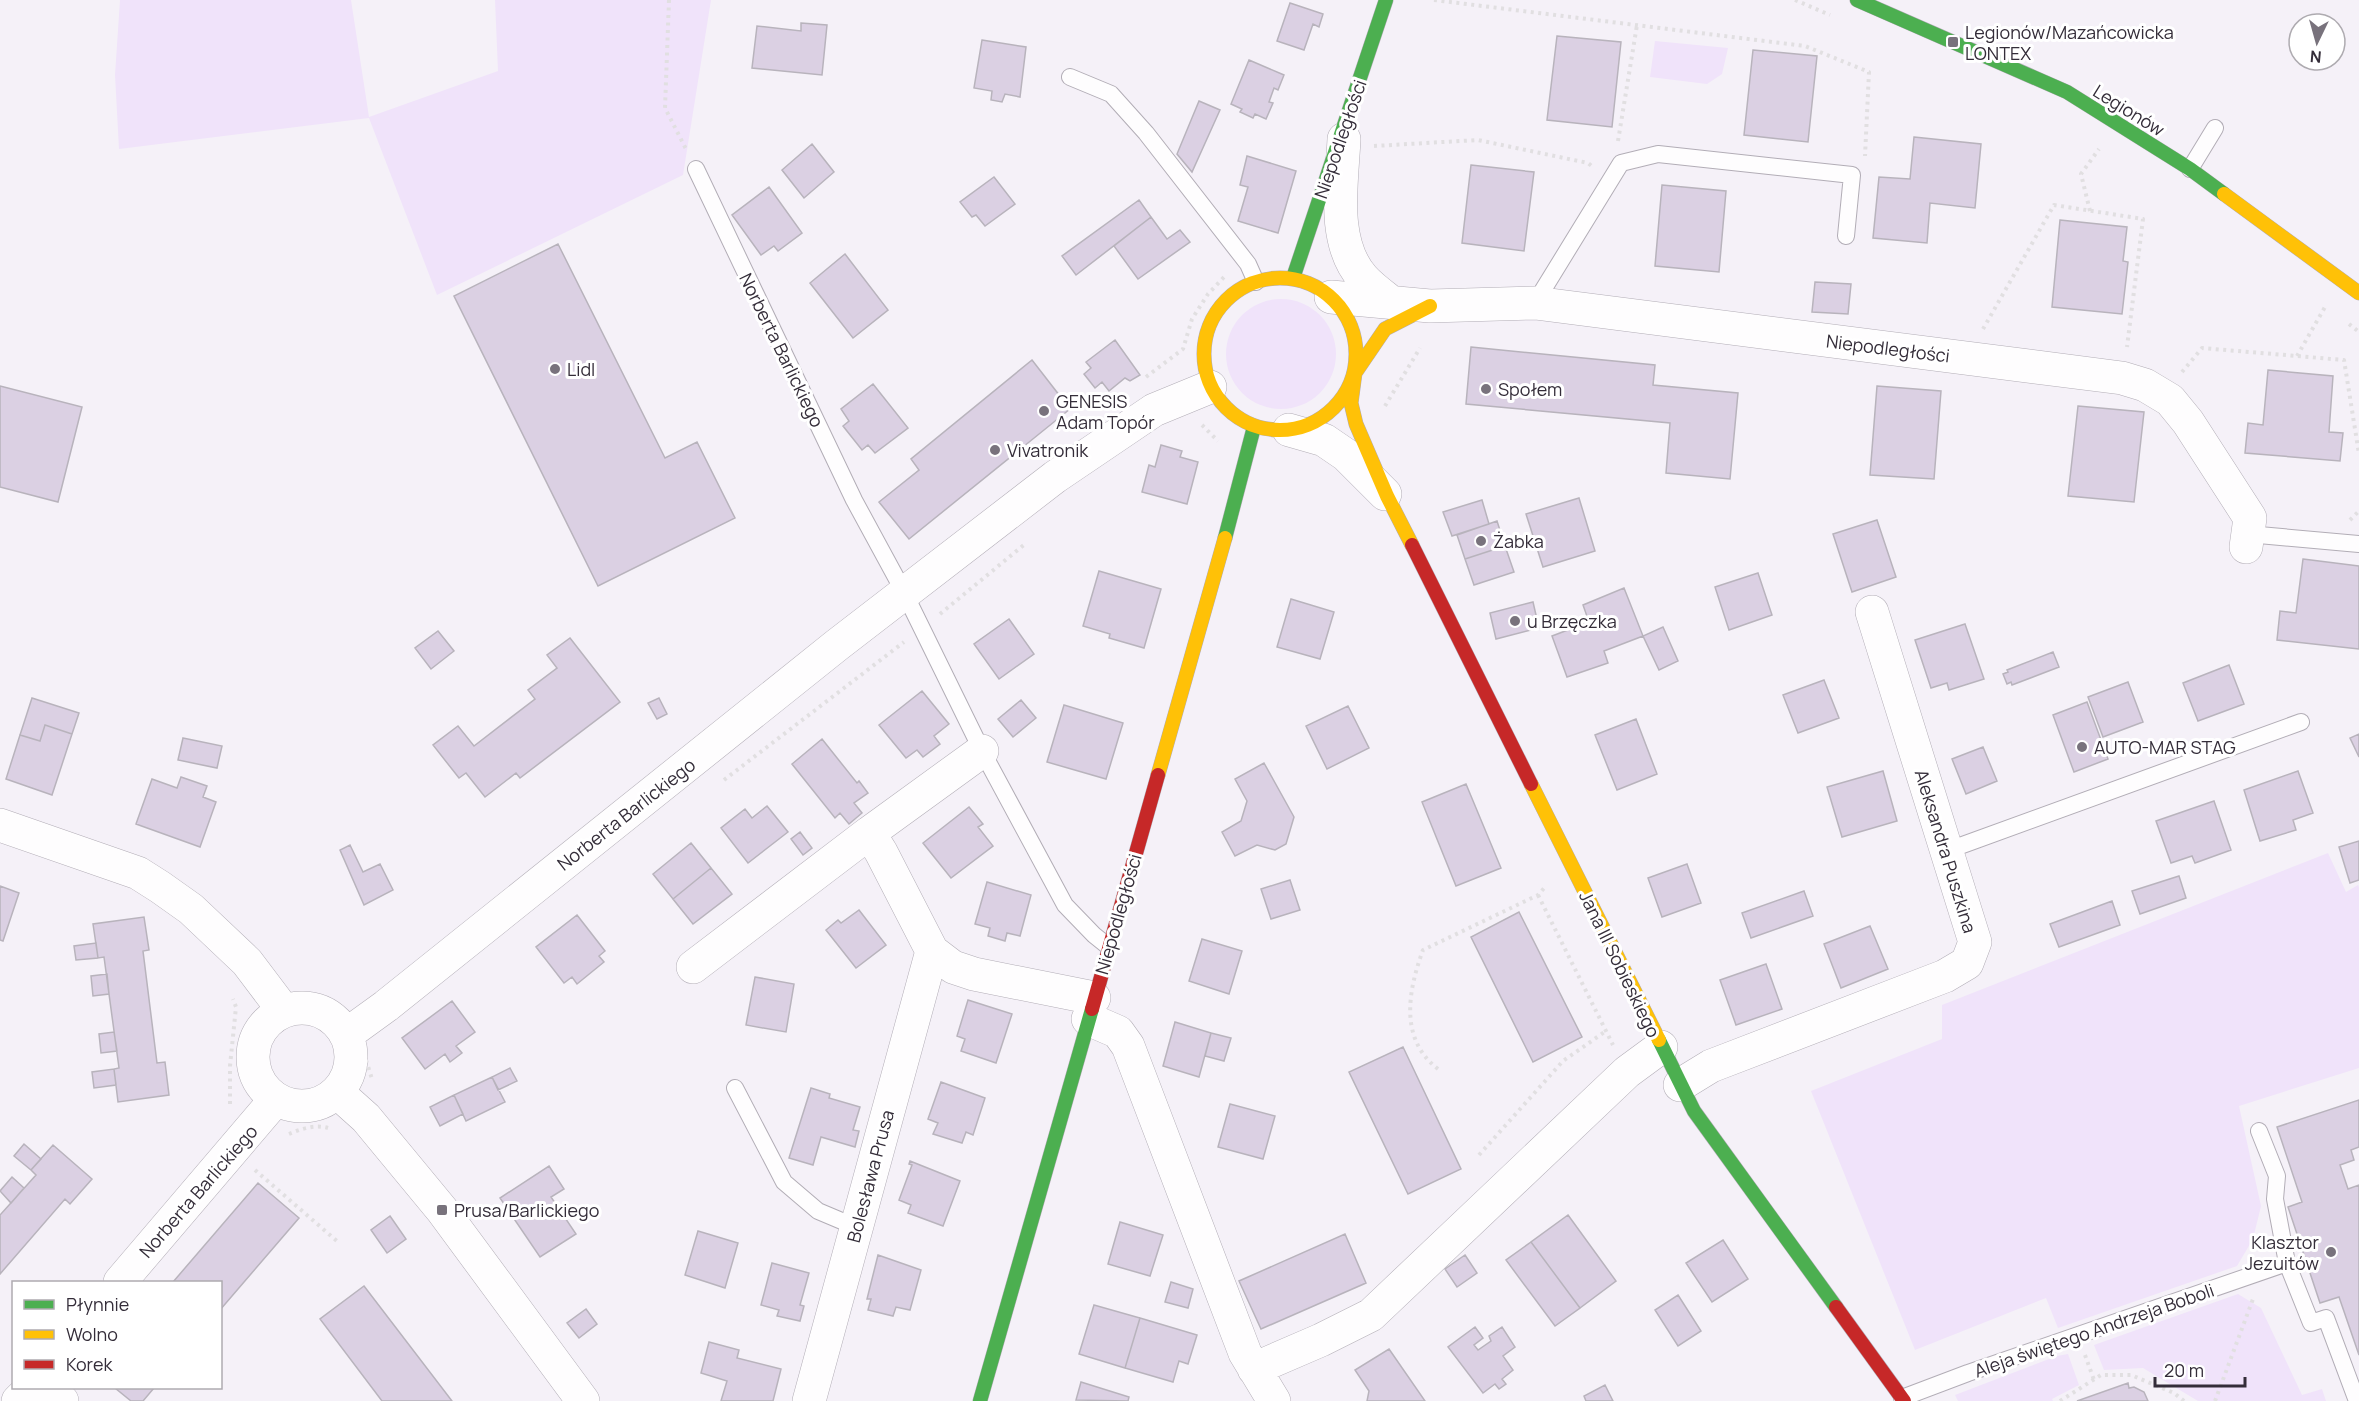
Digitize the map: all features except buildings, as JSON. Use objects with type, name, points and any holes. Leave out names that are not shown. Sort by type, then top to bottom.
[{"type":"street","name":"Niepodległości","points":[[1293,278],[1386,0]]},
{"type":"street","name":"Legionów","points":[[1857,0],[2067,92],[2190,169],[2359,293]]},
{"type":"street","points":[[1345,126],[1341,215],[1348,254],[1363,278],[1391,302]]},
{"type":"street","points":[[1268,278],[1293,278],[1314,286],[1331,297],[1349,319],[1354,343],[1355,373],[1341,402],[1326,417],[1307,426],[1273,431],[1254,427],[1235,417],[1224,407],[1210,387],[1203,356],[1208,329],[1219,305],[1239,289],[1256,282],[1268,278]]},
{"type":"street","name":"Niepodległości","points":[[1331,297],[1430,306],[1535,303],[2122,378],[2145,385],[2170,400],[2188,422],[2250,518],[2247,541]]},
{"type":"street","name":"Niepodległości","points":[[1355,373],[1385,329],[1430,306]]},
{"type":"street","name":"Jana III Sobieskiego","points":[[1355,373],[1351,403],[1356,424],[1387,496],[1694,1111],[1901,1400]]},
{"type":"street","name":"Norberta Barlickiego","points":[[357,1043],[386,1006],[513,903],[1055,477],[1154,410],[1210,387]]},
{"type":"street","name":"Niepodległości","points":[[980,1401],[1239,491],[1254,427]]},
{"type":"street","name":"Jana III Sobieskiego","points":[[1289,430],[1324,440],[1347,455],[1387,496]]},
{"type":"street","name":"Aleksandra Puszkina","points":[[1680,1084],[1711,1066],[1945,976],[1967,963],[1975,942],[1872,612]]},
{"type":"street","points":[[693,967],[869,833],[982,751]]},
{"type":"street","points":[[0,825],[138,873],[160,887],[190,909],[247,962],[284,1011]]},
{"type":"street","points":[[869,833],[932,951],[953,967],[1091,1008],[1118,1032],[1128,1046],[1245,1353],[1274,1401]]},
{"type":"street","name":"Bolesława Prusa","points":[[809,1401],[932,951]]},
{"type":"street","points":[[298,1007],[313,1008],[327,1014],[357,1043],[351,1050],[351,1065],[346,1079],[337,1092],[324,1101],[308,1106],[291,1105],[276,1099],[264,1089],[256,1075],[252,1060],[254,1045],[260,1030],[270,1018],[298,1007]]},
{"type":"street","points":[[1254,1369],[1371,1315],[1627,1072],[1661,1047]]},
{"type":"street","points":[[337,1092],[366,1118],[442,1210],[583,1401]]},
{"type":"street","name":"Norberta Barlickiego","points":[[121,1281],[276,1099]]},
{"type":"street","points":[[18,1401],[30,1389]]},
{"type":"street","points":[[48,1389],[62,1401]]},
{"type":"lane","points":[[1881,0],[1894,16]]},
{"type":"lane","points":[[1070,77],[1111,94],[1146,133],[1248,264],[1256,282]]},
{"type":"lane","points":[[2190,169],[2215,128]]},
{"type":"lane","points":[[1535,303],[1621,163],[1658,154],[1852,176],[1846,236]]},
{"type":"lane","name":"Norberta Barlickiego","points":[[696,169],[854,500],[905,594]]},
{"type":"lane","points":[[2247,541],[2359,544]]},
{"type":"lane","points":[[905,594],[982,751],[1065,905],[1109,947]]},
{"type":"lane","points":[[1946,851],[2301,722]]},
{"type":"lane","points":[[735,1088],[784,1182],[818,1211],[856,1227]]},
{"type":"lane","points":[[2259,1131],[2277,1176],[2275,1199],[2287,1263],[2311,1323],[2326,1318],[2357,1401]]},
{"type":"lane","name":"Aleja świętego Andrzeja Boboli","points":[[1901,1400],[1968,1373],[2287,1263]]},
{"type":"path","points":[[669,0],[665,108],[696,169]]},
{"type":"path","points":[[1434,0],[1805,46],[1869,72],[1865,164],[1852,176]]},
{"type":"path","points":[[1795,0],[1838,19]]},
{"type":"path","points":[[1617,147],[1637,25]]},
{"type":"path","points":[[1374,146],[1478,140],[1588,163],[1610,180]]},
{"type":"path","points":[[2090,211],[2081,174],[2104,143]]},
{"type":"path","points":[[1588,163],[1598,158]]},
{"type":"path","points":[[1966,358],[2054,205],[2143,219],[2122,378]]},
{"type":"path","points":[[1138,383],[1183,349],[1192,320],[1208,294],[1231,271],[1248,264]]},
{"type":"path","points":[[2297,356],[2326,304],[2334,311]]},
{"type":"path","points":[[1383,409],[1428,336],[1430,306]]},
{"type":"path","points":[[2343,318],[2359,332]]},
{"type":"path","points":[[2162,395],[2202,348],[2344,360],[2359,454]]},
{"type":"path","points":[[1192,425],[1202,425],[1217,439],[1221,448]]},
{"type":"path","points":[[723,780],[922,629],[1031,539]]},
{"type":"path","points":[[1438,1069],[1427,1061],[1414,1035],[1408,1010],[1415,971],[1423,950],[1538,896],[1554,877]]},
{"type":"path","points":[[231,993],[236,1007],[230,1066],[230,1110],[251,1131]]},
{"type":"path","points":[[1479,1155],[1563,1061],[1606,1031]]},
{"type":"path","points":[[357,1043],[373,1084]]},
{"type":"path","points":[[253,1169],[338,1242]]},
{"type":"path","points":[[2215,1401],[2262,1273]]},
{"type":"path","points":[[2061,1401],[2101,1375],[2131,1376],[2174,1393],[2184,1401]]},
{"type":"shaded area","points":[[120,0],[351,0],[369,117],[498,71],[495,0],[711,0],[683,175],[437,295],[369,118],[119,149],[115,75]]},
{"type":"shaded area","points":[[1655,41],[1728,48],[1722,74],[1707,84],[1650,77]]},
{"type":"shaded area","points":[[1281,299],[1302,303],[1320,315],[1332,333],[1336,354],[1332,375],[1320,393],[1302,405],[1281,409],[1260,405],[1242,393],[1230,375],[1226,354],[1230,333],[1242,315],[1260,303]]},
{"type":"shaded area","points":[[2328,853],[2346,892],[2358,885],[2359,887],[2359,1068],[2239,1106],[2261,1206],[2253,1239],[2237,1266],[2058,1328],[2046,1298],[1915,1350],[1811,1091],[1942,1039],[1942,1005]]},
{"type":"shaded area","points":[[2238,1294],[2261,1308],[2302,1395],[2322,1389],[2326,1401],[2198,1401],[2143,1368],[2104,1370],[2094,1345]]},
{"type":"shaded area","points":[[2068,1354],[2079,1385],[2052,1399],[2053,1401],[1958,1401],[1955,1395],[2057,1356]]},
{"type":"traffic: fast","points":[[1293,278],[1386,0]]},
{"type":"traffic: fast","points":[[1857,0],[2067,92],[2190,169],[2224,194]]},
{"type":"traffic: fast","points":[[1225,538],[1254,427]]},
{"type":"traffic: fast","points":[[980,1401],[1092,1009]]},
{"type":"traffic: fast","points":[[1659,1040],[1694,1111],[1836,1307]]},
{"type":"traffic: slow","points":[[2224,194],[2359,293]]},
{"type":"traffic: slow","points":[[1280,278],[1295,279],[1309,284],[1334,300],[1350,325],[1355,339],[1356,354],[1355,369],[1350,383],[1334,408],[1309,424],[1295,429],[1280,430],[1265,429],[1251,424],[1226,408],[1210,383],[1205,369],[1204,354],[1205,339],[1210,325],[1226,300],[1251,284],[1265,279],[1280,278]]},
{"type":"traffic: slow","points":[[1412,545],[1387,496],[1356,424],[1351,403],[1355,373],[1385,329],[1430,306]]},
{"type":"traffic: slow","points":[[1158,775],[1225,538]]},
{"type":"traffic: slow","points":[[1531,784],[1659,1040]]},
{"type":"traffic: jam","points":[[1412,545],[1531,784]]},
{"type":"traffic: jam","points":[[1092,1009],[1158,775]]},
{"type":"traffic: jam","points":[[1836,1307],[1904,1401]]},
{"type":"place","name":"Legionów/Mazańcowicka LONTEX","points":[[1953,42]]},
{"type":"place","name":"Lidl","points":[[555,369]]},
{"type":"place","name":"Społem","points":[[1486,389]]},
{"type":"place","name":"GENESIS Adam Topór","points":[[1044,411]]},
{"type":"place","name":"Vivatronik","points":[[995,450]]},
{"type":"place","name":"Żabka","points":[[1481,541]]},
{"type":"place","name":"u Brzęczka","points":[[1515,621]]},
{"type":"place","name":"AUTO-MAR STAG","points":[[2082,747]]},
{"type":"place","name":"Prusa/Barlickiego","points":[[442,1210]]},
{"type":"place","name":"Klasztor Jezuitów","points":[[2331,1252]]}]
